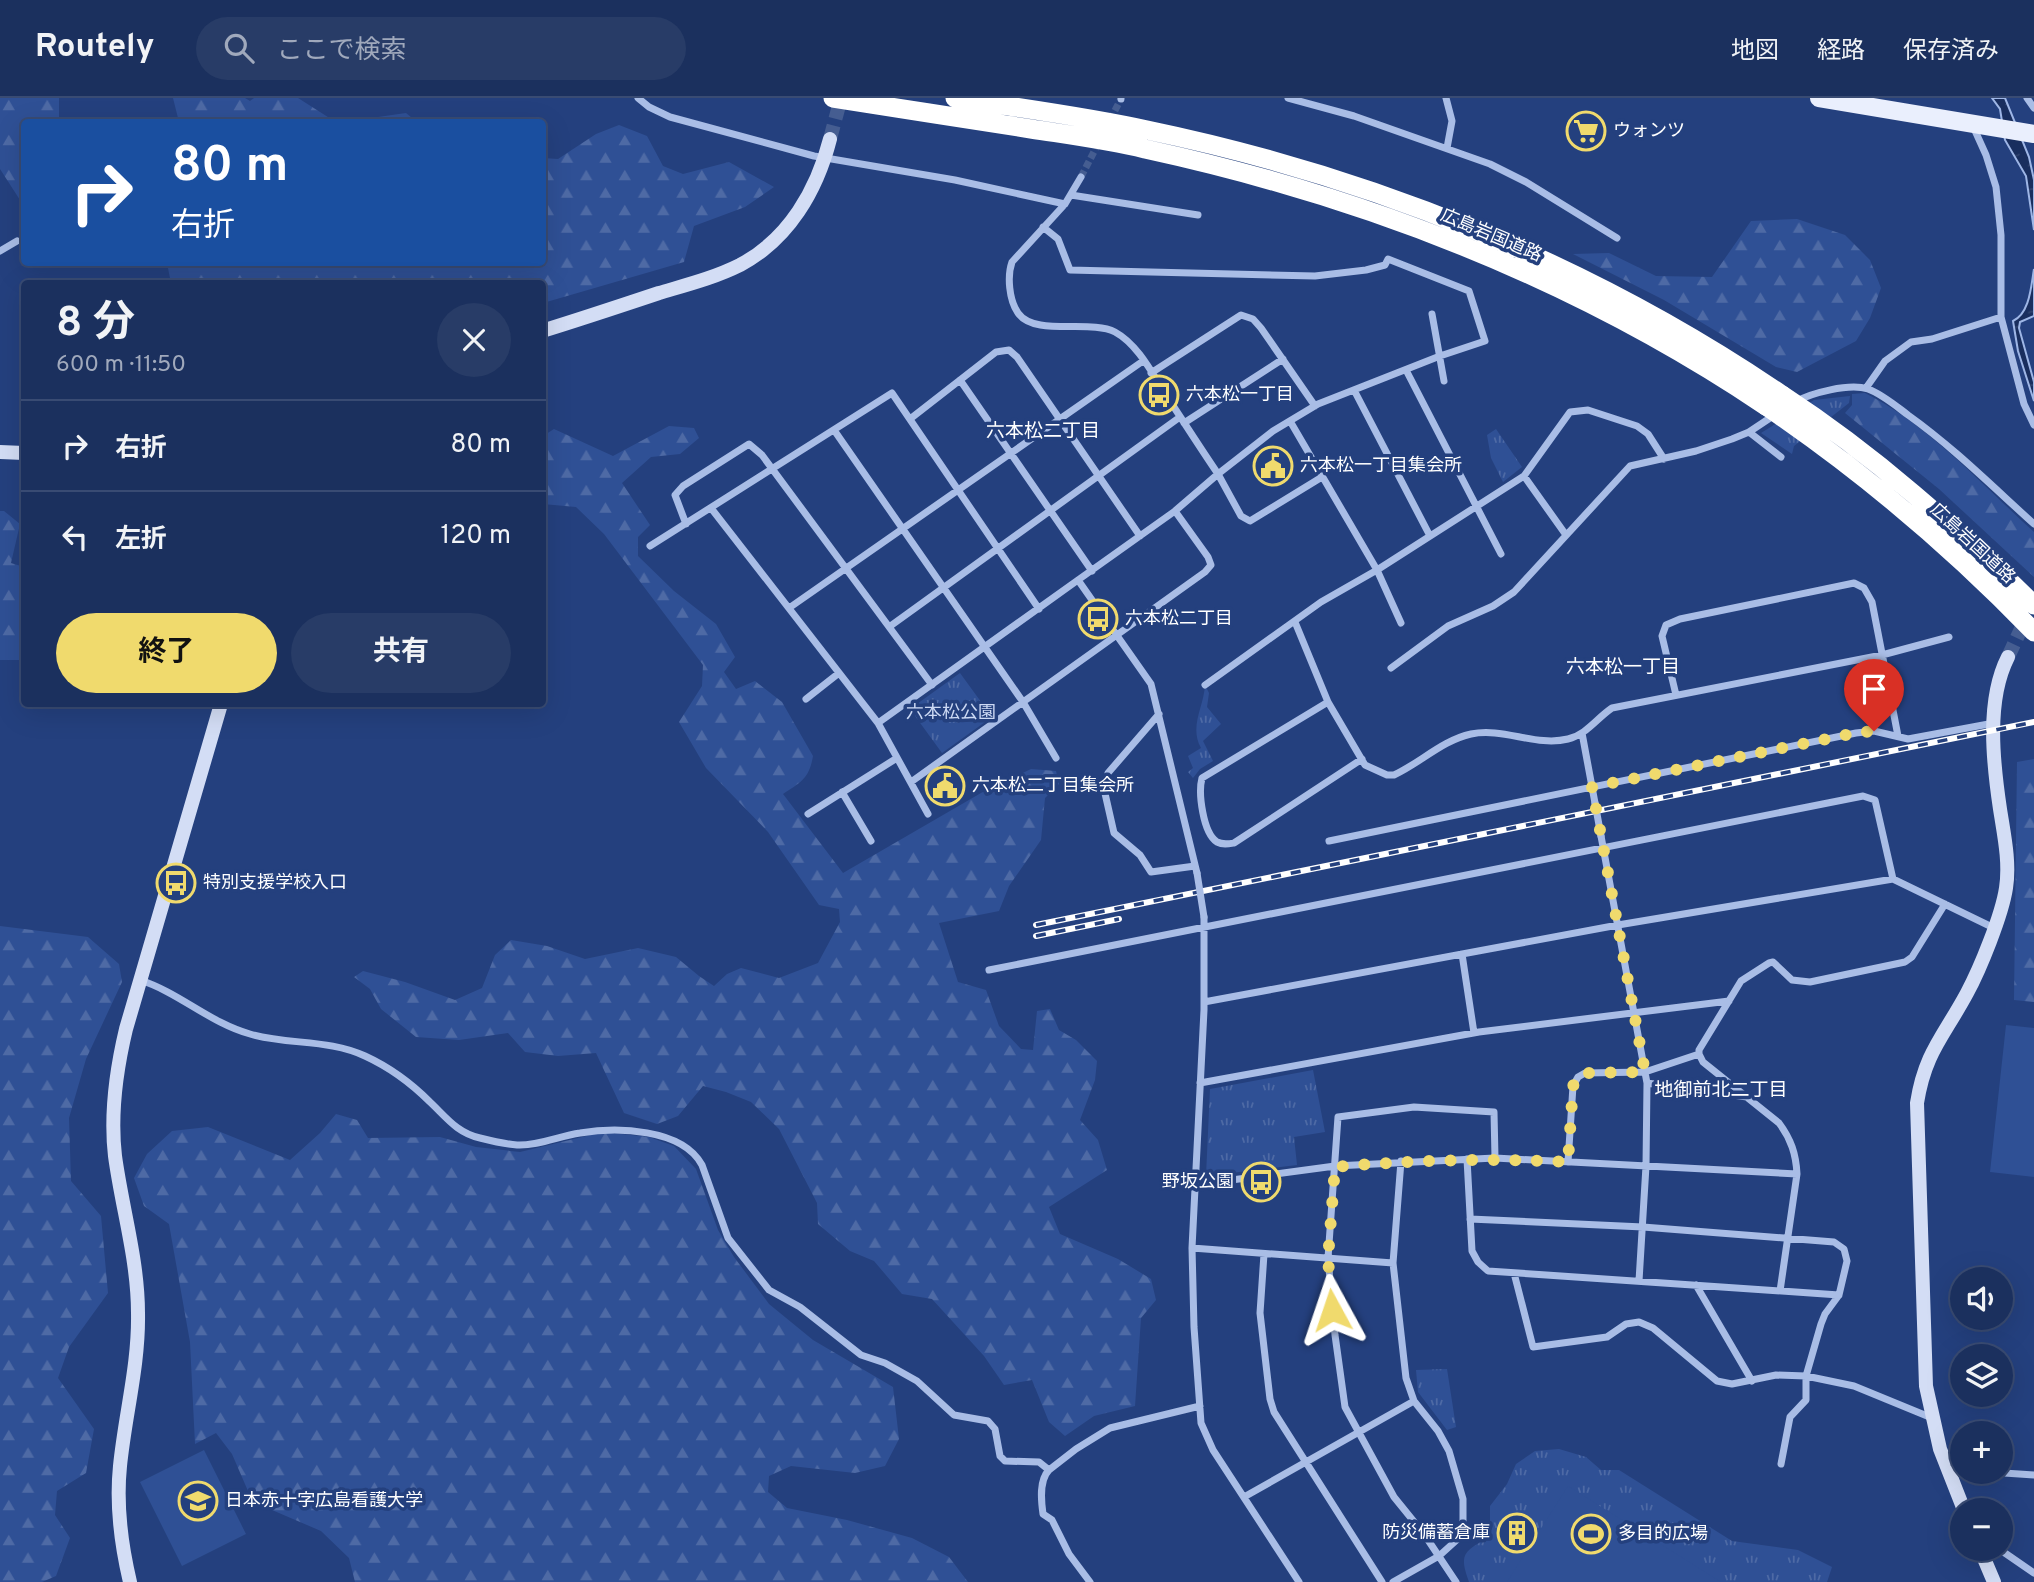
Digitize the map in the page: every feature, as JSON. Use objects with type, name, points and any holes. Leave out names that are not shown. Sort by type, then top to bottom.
[{"type":"highway","name":"広島岩国道路","points":[[832,98],[1142,148],[1247,173],[1350,204],[1451,241],[1550,284],[1670,346],[1766,406],[1828,450],[1912,517],[1993,590],[2034,632]]},
{"type":"highway","name":"広島岩国道路","points":[[954,98],[1132,127],[1199,141],[1304,170],[1408,204],[1521,250],[1656,316],[1782,395],[1850,443],[1925,503],[2034,605]]},
{"type":"main road","points":[[1819,98],[2031,133]]},
{"type":"street","points":[[638,98],[649,107],[670,117],[825,158],[955,180],[1065,204]]},
{"type":"street","points":[[1288,98],[1354,116],[1490,164],[1526,182],[1617,239]]},
{"type":"street","points":[[1446,98],[1452,121],[1447,148]]},
{"type":"street","points":[[2027,98],[2034,108]]},
{"type":"street","points":[[1975,124],[1996,187],[2001,235],[2001,317],[2024,404],[2034,425]]},
{"type":"street","points":[[546,330],[713,276],[742,263],[768,245],[801,209],[815,186],[830,139]]},
{"type":"street","points":[[1081,177],[1065,204],[1012,262],[1007,274],[1018,313],[1029,322],[1068,327],[1093,325],[1116,332],[1136,349],[1218,474],[1241,516],[1250,521],[1322,477]]},
{"type":"street","points":[[1071,195],[1198,215]]},
{"type":"street","points":[[878,723],[1140,536],[1273,431],[1315,406],[1485,341],[1469,291],[1388,259],[1385,265],[1366,270],[1315,276],[1070,270],[1058,239],[1043,227]]},
{"type":"street","points":[[0,251],[17,241]]},
{"type":"street","points":[[1151,373],[1241,314],[1253,319],[1315,406]]},
{"type":"street","points":[[1432,314],[1444,381]]},
{"type":"street","points":[[1866,388],[1885,361],[1911,342],[1932,339],[2001,317]]},
{"type":"street","points":[[910,419],[996,352],[1009,349],[1140,536]]},
{"type":"street","points":[[889,627],[1099,476],[1182,420],[1283,359]]},
{"type":"street","points":[[789,608],[1143,361]]},
{"type":"street","points":[[1406,370],[1501,554]]},
{"type":"street","points":[[960,380],[1092,570]]},
{"type":"street","points":[[1391,668],[1448,626],[1493,606],[1514,592],[1630,466],[1720,443],[1749,432],[1807,396],[1841,388],[1866,388],[1893,403],[1925,427],[2034,524]]},
{"type":"street","points":[[1354,390],[1430,536]]},
{"type":"street","points":[[650,546],[892,393],[1040,609]]},
{"type":"street","points":[[1205,685],[1321,602],[1377,570],[1524,477],[1570,412],[1588,410],[1637,426],[1648,434],[1664,459]]},
{"type":"street","points":[[1290,421],[1377,570],[1401,623]]},
{"type":"street","points":[[834,430],[1023,702],[1056,758]]},
{"type":"street","points":[[1749,432],[1782,457]]},
{"type":"street","points":[[686,524],[675,495],[683,486],[749,443],[762,455],[932,685]]},
{"type":"street","points":[[0,452],[21,453]]},
{"type":"street","points":[[1524,477],[1566,535]]},
{"type":"street","points":[[711,508],[878,723],[928,814]]},
{"type":"street","points":[[911,782],[1196,579],[1211,565],[1175,510]]},
{"type":"street","points":[[1078,580],[1151,684],[1196,869],[1204,929],[1204,1002],[1192,1248],[1201,1423],[1213,1450],[1299,1582]]},
{"type":"street","points":[[1676,695],[1662,636],[1666,625],[1680,619],[1854,583],[1864,588],[1872,602],[1898,736]]},
{"type":"street","points":[[1295,622],[1328,702],[1365,765],[1387,775],[1394,775],[1448,743],[1471,734],[1496,734],[1545,741],[1569,739],[1582,733],[1612,708],[1882,655],[1949,637]]},
{"type":"street","points":[[1959,1498],[1946,1467],[1932,1418],[1924,1354],[1917,1104],[1932,1049],[1969,989],[2003,904],[2007,875],[2006,846],[1996,782],[1994,723],[1995,692],[2008,657]]},
{"type":"street","points":[[806,699],[839,673]]},
{"type":"street","points":[[1328,702],[1202,778],[1199,790],[1207,829],[1215,841],[1223,845],[1234,843],[1362,759]]},
{"type":"street","points":[[130,1582],[122,1543],[119,1493],[138,1338],[138,1312],[135,1274],[115,1153],[114,1103],[120,1054],[220,707]]},
{"type":"street","points":[[1159,714],[1108,773],[1104,789],[1114,833],[1140,855],[1151,872],[1196,869]]},
{"type":"street","points":[[1329,841],[1856,733],[1874,731],[1908,738],[1994,723]]},
{"type":"street","points":[[1582,733],[1647,1083],[1640,1281]]},
{"type":"street","points":[[808,814],[897,758]]},
{"type":"street","points":[[842,792],[871,841]]},
{"type":"street","points":[[989,970],[1863,796],[1875,800],[1893,879]]},
{"type":"street","points":[[1204,1002],[1618,925],[1893,879],[1994,928]]},
{"type":"street","points":[[1780,1291],[1797,1174],[1796,1157],[1787,1134],[1779,1123],[1703,1062],[1699,1049],[1741,981],[1769,963],[1773,962],[1781,967],[1792,980],[1810,982],[1905,962],[1912,957],[1945,904]]},
{"type":"street","points":[[1462,954],[1474,1033]]},
{"type":"street","points":[[141,980],[170,992],[236,1029],[278,1040],[336,1046],[365,1056],[401,1077],[459,1131],[479,1138],[518,1145],[577,1133],[618,1130],[653,1134],[690,1150],[698,1156],[702,1165],[728,1238],[769,1290],[800,1307],[861,1355],[885,1363],[917,1381],[954,1415],[988,1422],[995,1429],[1000,1456],[1005,1461],[1039,1462],[1049,1469]]},
{"type":"street","points":[[1200,1083],[1474,1033],[1729,1001]]},
{"type":"street","points":[[1568,1162],[1573,1086],[1578,1077],[1585,1073],[1645,1072],[1699,1054]]},
{"type":"street","points":[[1647,1083],[1748,1097]]},
{"type":"street","points":[[1456,1582],[1394,1497],[1345,1407],[1328,1258],[1338,1117],[1414,1107],[1494,1112],[1495,1158]]},
{"type":"street","points":[[1195,1185],[1401,1161],[1495,1158],[1797,1174]]},
{"type":"street","points":[[1467,1159],[1472,1251],[1478,1262],[1488,1271],[1839,1295]]},
{"type":"street","points":[[1393,1582],[1439,1556],[1460,1538],[1463,1499],[1449,1451],[1438,1431],[1414,1401],[1406,1378],[1393,1263],[1401,1161]]},
{"type":"street","points":[[1470,1219],[1643,1227],[1788,1238],[1834,1242],[1844,1249],[1847,1261],[1839,1295],[1825,1314],[1806,1376],[1806,1400],[1790,1417],[1781,1464]]},
{"type":"street","points":[[1192,1248],[1393,1263]]},
{"type":"street","points":[[1264,1254],[1259,1313],[1274,1412],[1382,1582]]},
{"type":"street","points":[[1514,1273],[1533,1347],[1607,1337],[1626,1324],[1639,1322],[1653,1328],[1717,1381],[1732,1384],[1776,1376],[1806,1376],[1854,1386],[1932,1418]]},
{"type":"street","points":[[1696,1285],[1752,1381]]},
{"type":"street","points":[[1244,1497],[1414,1401]]},
{"type":"street","points":[[1090,1582],[1069,1554],[1052,1520],[1043,1514],[1041,1501],[1044,1475],[1076,1449],[1110,1428],[1200,1406]]},
{"type":"street","points":[[1946,1467],[1950,1468]]},
{"type":"street","points":[[2013,1474],[2034,1475]]},
{"type":"street","points":[[2013,1559],[2034,1573]]},
{"type":"street","points":[[1988,1561],[1994,1582]]},
{"type":"green space","points":[[0,98],[59,98],[59,119],[21,119],[21,200],[0,169]]},
{"type":"green space","points":[[173,98],[245,98],[250,101],[254,98],[298,98],[331,119],[178,119]]},
{"type":"green space","points":[[406,113],[413,119],[331,119],[371,118]]},
{"type":"green space","points":[[619,125],[647,136],[663,166],[683,174],[729,162],[774,187],[745,207],[694,226],[684,262],[546,302],[546,280],[170,280],[168,266],[546,266],[546,158],[558,159],[596,134]]},
{"type":"green space","points":[[1797,219],[1845,235],[1870,260],[1881,288],[1870,318],[1856,341],[1797,372],[1776,367],[1664,300],[1573,254],[1609,253],[1656,276],[1712,277],[1751,221]]},
{"type":"green space","points":[[1865,393],[1889,406],[1933,439],[2034,532],[2034,577],[1939,489],[1845,413],[1852,405],[1852,394]]},
{"type":"green space","points":[[1850,396],[1849,403],[1794,446],[1792,454],[1761,433],[1814,400]]},
{"type":"green space","points":[[669,426],[694,428],[699,438],[680,454],[651,457],[622,483],[650,525],[638,537],[638,556],[674,591],[716,624],[735,657],[724,672],[736,689],[755,681],[782,702],[813,756],[803,779],[783,794],[843,873],[981,793],[1031,769],[1056,771],[1059,784],[1045,798],[1041,840],[1009,886],[999,911],[939,923],[958,982],[986,990],[999,1026],[1021,1049],[1033,1050],[1037,1011],[1050,1009],[1059,1030],[1076,1040],[1097,1061],[1095,1080],[1080,1120],[1098,1140],[1107,1170],[1049,1207],[1060,1234],[1118,1259],[1151,1279],[1156,1300],[1141,1318],[1135,1406],[1094,1416],[1065,1436],[1049,1422],[1032,1380],[1004,1385],[984,1356],[932,1299],[902,1294],[874,1261],[850,1251],[818,1224],[817,1203],[779,1129],[751,1102],[703,1086],[678,1116],[657,1124],[624,1113],[596,1053],[558,1056],[525,1052],[508,1033],[459,1040],[416,1037],[381,1009],[370,989],[354,977],[363,971],[405,982],[455,1000],[482,988],[495,955],[511,940],[547,946],[585,959],[638,948],[676,957],[714,986],[727,974],[741,968],[779,978],[818,963],[840,922],[839,909],[819,905],[768,832],[706,768],[679,722],[702,686],[703,665],[604,534],[576,507],[546,504],[546,434],[554,429],[613,456]]},
{"type":"green space","points":[[1496,429],[1522,467],[1503,482],[1491,458],[1487,435]]},
{"type":"green space","points":[[0,511],[4,511],[20,524],[11,563],[21,566],[21,660],[0,660]]},
{"type":"green space","name":"六本松公園","points":[[960,673],[992,717],[942,753],[910,709]]},
{"type":"green space","points":[[1205,685],[1209,693],[1207,707],[1221,724],[1203,741],[1213,761],[1200,769],[1193,778],[1188,772],[1193,768],[1188,756],[1201,748],[1196,732]]},
{"type":"green space","points":[[2034,759],[2034,1002],[2014,1000],[2017,762]]},
{"type":"green space","points":[[0,926],[88,937],[119,964],[122,982],[86,1059],[69,1118],[71,1181],[101,1216],[108,1293],[69,1347],[58,1378],[94,1429],[86,1473],[57,1491],[55,1515],[70,1538],[56,1576],[42,1582],[0,1582]]},
{"type":"green space","points":[[2006,1025],[2034,1028],[2034,1177],[1990,1172]]},
{"type":"green space","points":[[1313,1070],[1325,1132],[1294,1137],[1297,1165],[1206,1176],[1210,1089]]},
{"type":"green space","points":[[336,1114],[357,1120],[368,1138],[440,1137],[476,1147],[520,1152],[603,1132],[649,1137],[674,1146],[696,1169],[718,1230],[734,1257],[769,1304],[813,1340],[893,1387],[899,1439],[885,1466],[855,1473],[791,1466],[769,1476],[768,1492],[787,1508],[847,1520],[912,1538],[949,1557],[968,1582],[355,1582],[349,1558],[321,1531],[272,1510],[248,1491],[232,1454],[216,1433],[195,1444],[190,1342],[169,1224],[144,1206],[134,1178],[147,1154],[172,1131],[208,1127],[290,1160],[320,1133]]},
{"type":"green space","points":[[1447,1369],[1456,1427],[1447,1430],[1418,1392],[1416,1370]]},
{"type":"green space","points":[[1559,1449],[1586,1457],[1601,1470],[1619,1470],[1732,1541],[1798,1550],[1832,1567],[1827,1582],[1469,1582],[1464,1558],[1469,1550],[1490,1536],[1490,1506],[1507,1484],[1516,1464],[1535,1451]]},
{"type":"green space","points":[[204,1450],[246,1534],[182,1566],[140,1482]]},
{"type":"green space","name":"多目的広場","points":[[1568,1486],[1721,1582],[1507,1582]]},
{"type":"water","points":[[1992,98],[2005,98],[2029,157],[2034,180],[2034,230],[2026,176],[2005,140],[2000,109]]},
{"type":"water","points":[[2034,269],[2034,316],[2020,322],[2019,328],[2034,382],[2034,401],[2018,351],[2013,321],[2026,306]]},
{"type":"tunnel","points":[[830,139],[841,98]]},
{"type":"tunnel","points":[[1110,120],[1121,99]]},
{"type":"tunnel","points":[[1081,177],[1100,140]]},
{"type":"tunnel","points":[[2008,657],[2027,616]]},
{"type":"railway","points":[[1036,925],[2034,722]]},
{"type":"railway","points":[[1036,936],[1119,919]]},
{"type":"place","name":"ウォンツ","points":[[1586,131]]},
{"type":"place","name":"六本松一丁目","points":[[1159,395]]},
{"type":"place","name":"六本松一丁目集会所","points":[[1273,466]]},
{"type":"place","name":"六本松二丁目","points":[[1098,619]]},
{"type":"place","name":"六本松二丁目集会所","points":[[945,786]]},
{"type":"place","name":"特別支援学校入口","points":[[176,883]]},
{"type":"place","name":"野坂公園","points":[[1261,1182]]},
{"type":"place","name":"日本赤十字広島看護大学","points":[[198,1501]]},
{"type":"place","name":"防災備蓄倉庫","points":[[1517,1533]]},
{"type":"place","name":"多目的広場","points":[[1591,1534]]},
{"type":"district","name":"六本松二丁目","points":[[1043,432]]},
{"type":"district","name":"六本松一丁目","points":[[1623,668]]},
{"type":"district","name":"地御前北二丁目","points":[[1721,1091]]},
{"type":"route","points":[[1332,1310],[1328,1258],[1335,1167],[1401,1161],[1495,1158],[1568,1162],[1573,1086],[1578,1077],[1585,1073],[1645,1072],[1592,787],[1874,731]]}]
